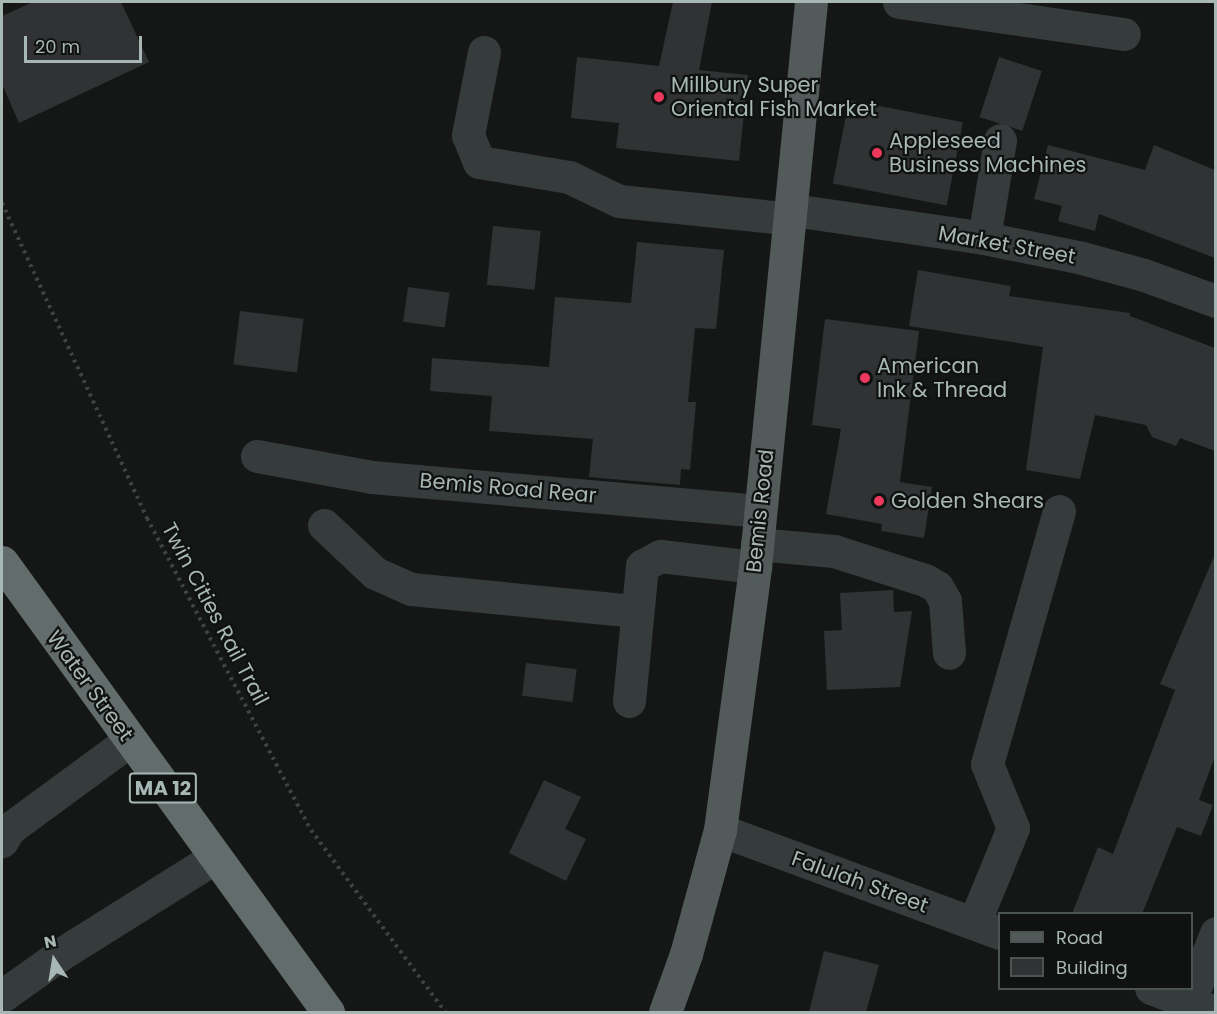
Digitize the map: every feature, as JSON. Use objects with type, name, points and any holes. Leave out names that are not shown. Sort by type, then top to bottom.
[{"type":"highway","name":"Water Street","points":[[2,562],[129,741],[328,1012]]},
{"type":"main road","name":"Bemis Road","points":[[665,1012],[686,954],[720,830],[756,556],[792,215],[811,2]]},
{"type":"street","points":[[899,2],[1124,34]]},
{"type":"street","name":"Market Street","points":[[484,52],[468,135],[479,162],[568,177],[619,201],[792,215],[984,238],[1123,269],[1215,301]]},
{"type":"street","points":[[984,238],[1000,140]]},
{"type":"street","name":"Bemis Road Rear","points":[[257,456],[372,477],[759,511]]},
{"type":"street","points":[[987,928],[1013,828],[987,764],[1059,511]]},
{"type":"street","points":[[324,525],[375,573],[411,589],[636,611]]},
{"type":"street","points":[[629,701],[642,566],[652,558],[756,556],[834,550],[925,580],[937,587],[945,602],[949,653]]},
{"type":"street","points":[[2,841],[9,829],[129,741]]},
{"type":"street","name":"Falulah Street","points":[[720,830],[987,928]]},
{"type":"street","points":[[2,996],[61,954],[214,858]]},
{"type":"street","points":[[1156,990],[1202,1008],[1215,933]]},
{"type":"path","name":"Twin Cities Rail Trail","points":[[2,203],[147,518],[311,830],[445,1012]]},
{"type":"building","points":[[33,2],[121,2],[149,62],[19,123],[2,84],[2,16]]},
{"type":"building","name":"Millbury Super Oriental Fish Market","points":[[673,2],[712,2],[699,70],[748,75],[739,161],[616,148],[619,123],[571,118],[577,57],[659,66]]},
{"type":"building","points":[[999,57],[1042,71],[1022,131],[980,117]]},
{"type":"building","points":[[849,100],[963,122],[947,206],[833,183]]},
{"type":"building","points":[[1048,145],[1145,170],[1154,145],[1215,170],[1215,258],[1099,214],[1095,231],[1058,221],[1062,206],[1034,199]]},
{"type":"building","points":[[493,226],[541,231],[535,290],[487,285]]},
{"type":"building","points":[[637,242],[724,250],[716,329],[695,328],[688,402],[696,402],[690,470],[681,469],[680,485],[589,477],[593,439],[489,431],[492,396],[430,391],[432,358],[549,367],[555,297],[631,303]]},
{"type":"building","points":[[918,270],[1011,286],[1009,296],[1130,313],[1130,316],[1215,348],[1215,451],[1180,438],[1176,446],[1152,437],[1146,425],[1095,415],[1080,479],[1026,470],[1043,347],[909,326]]},
{"type":"building","points":[[408,287],[450,293],[445,328],[403,322]]},
{"type":"building","points":[[240,311],[304,319],[297,372],[233,365]]},
{"type":"building","points":[[825,319],[919,331],[900,482],[932,487],[924,538],[881,531],[882,524],[826,514],[841,429],[812,425]]},
{"type":"building","points":[[1215,554],[1215,756],[1199,800],[1213,805],[1201,836],[1177,827],[1143,912],[1073,912],[1098,847],[1113,854],[1175,690],[1160,684]]},
{"type":"building","points":[[893,590],[894,612],[912,611],[900,687],[827,690],[824,631],[842,630],[840,593]]},
{"type":"building","points":[[526,663],[577,669],[573,702],[522,696]]},
{"type":"building","points":[[544,780],[581,797],[565,829],[586,839],[566,881],[509,853]]},
{"type":"building","points":[[824,951],[879,965],[866,1012],[809,1012]]},
{"type":"place","name":"Millbury Super Oriental Fish Market","points":[[659,97]]},
{"type":"place","name":"Appleseed Business Machines","points":[[877,153]]},
{"type":"place","name":"American Ink & Thread","points":[[865,378]]},
{"type":"place","name":"Golden Shears","points":[[879,501]]}]
